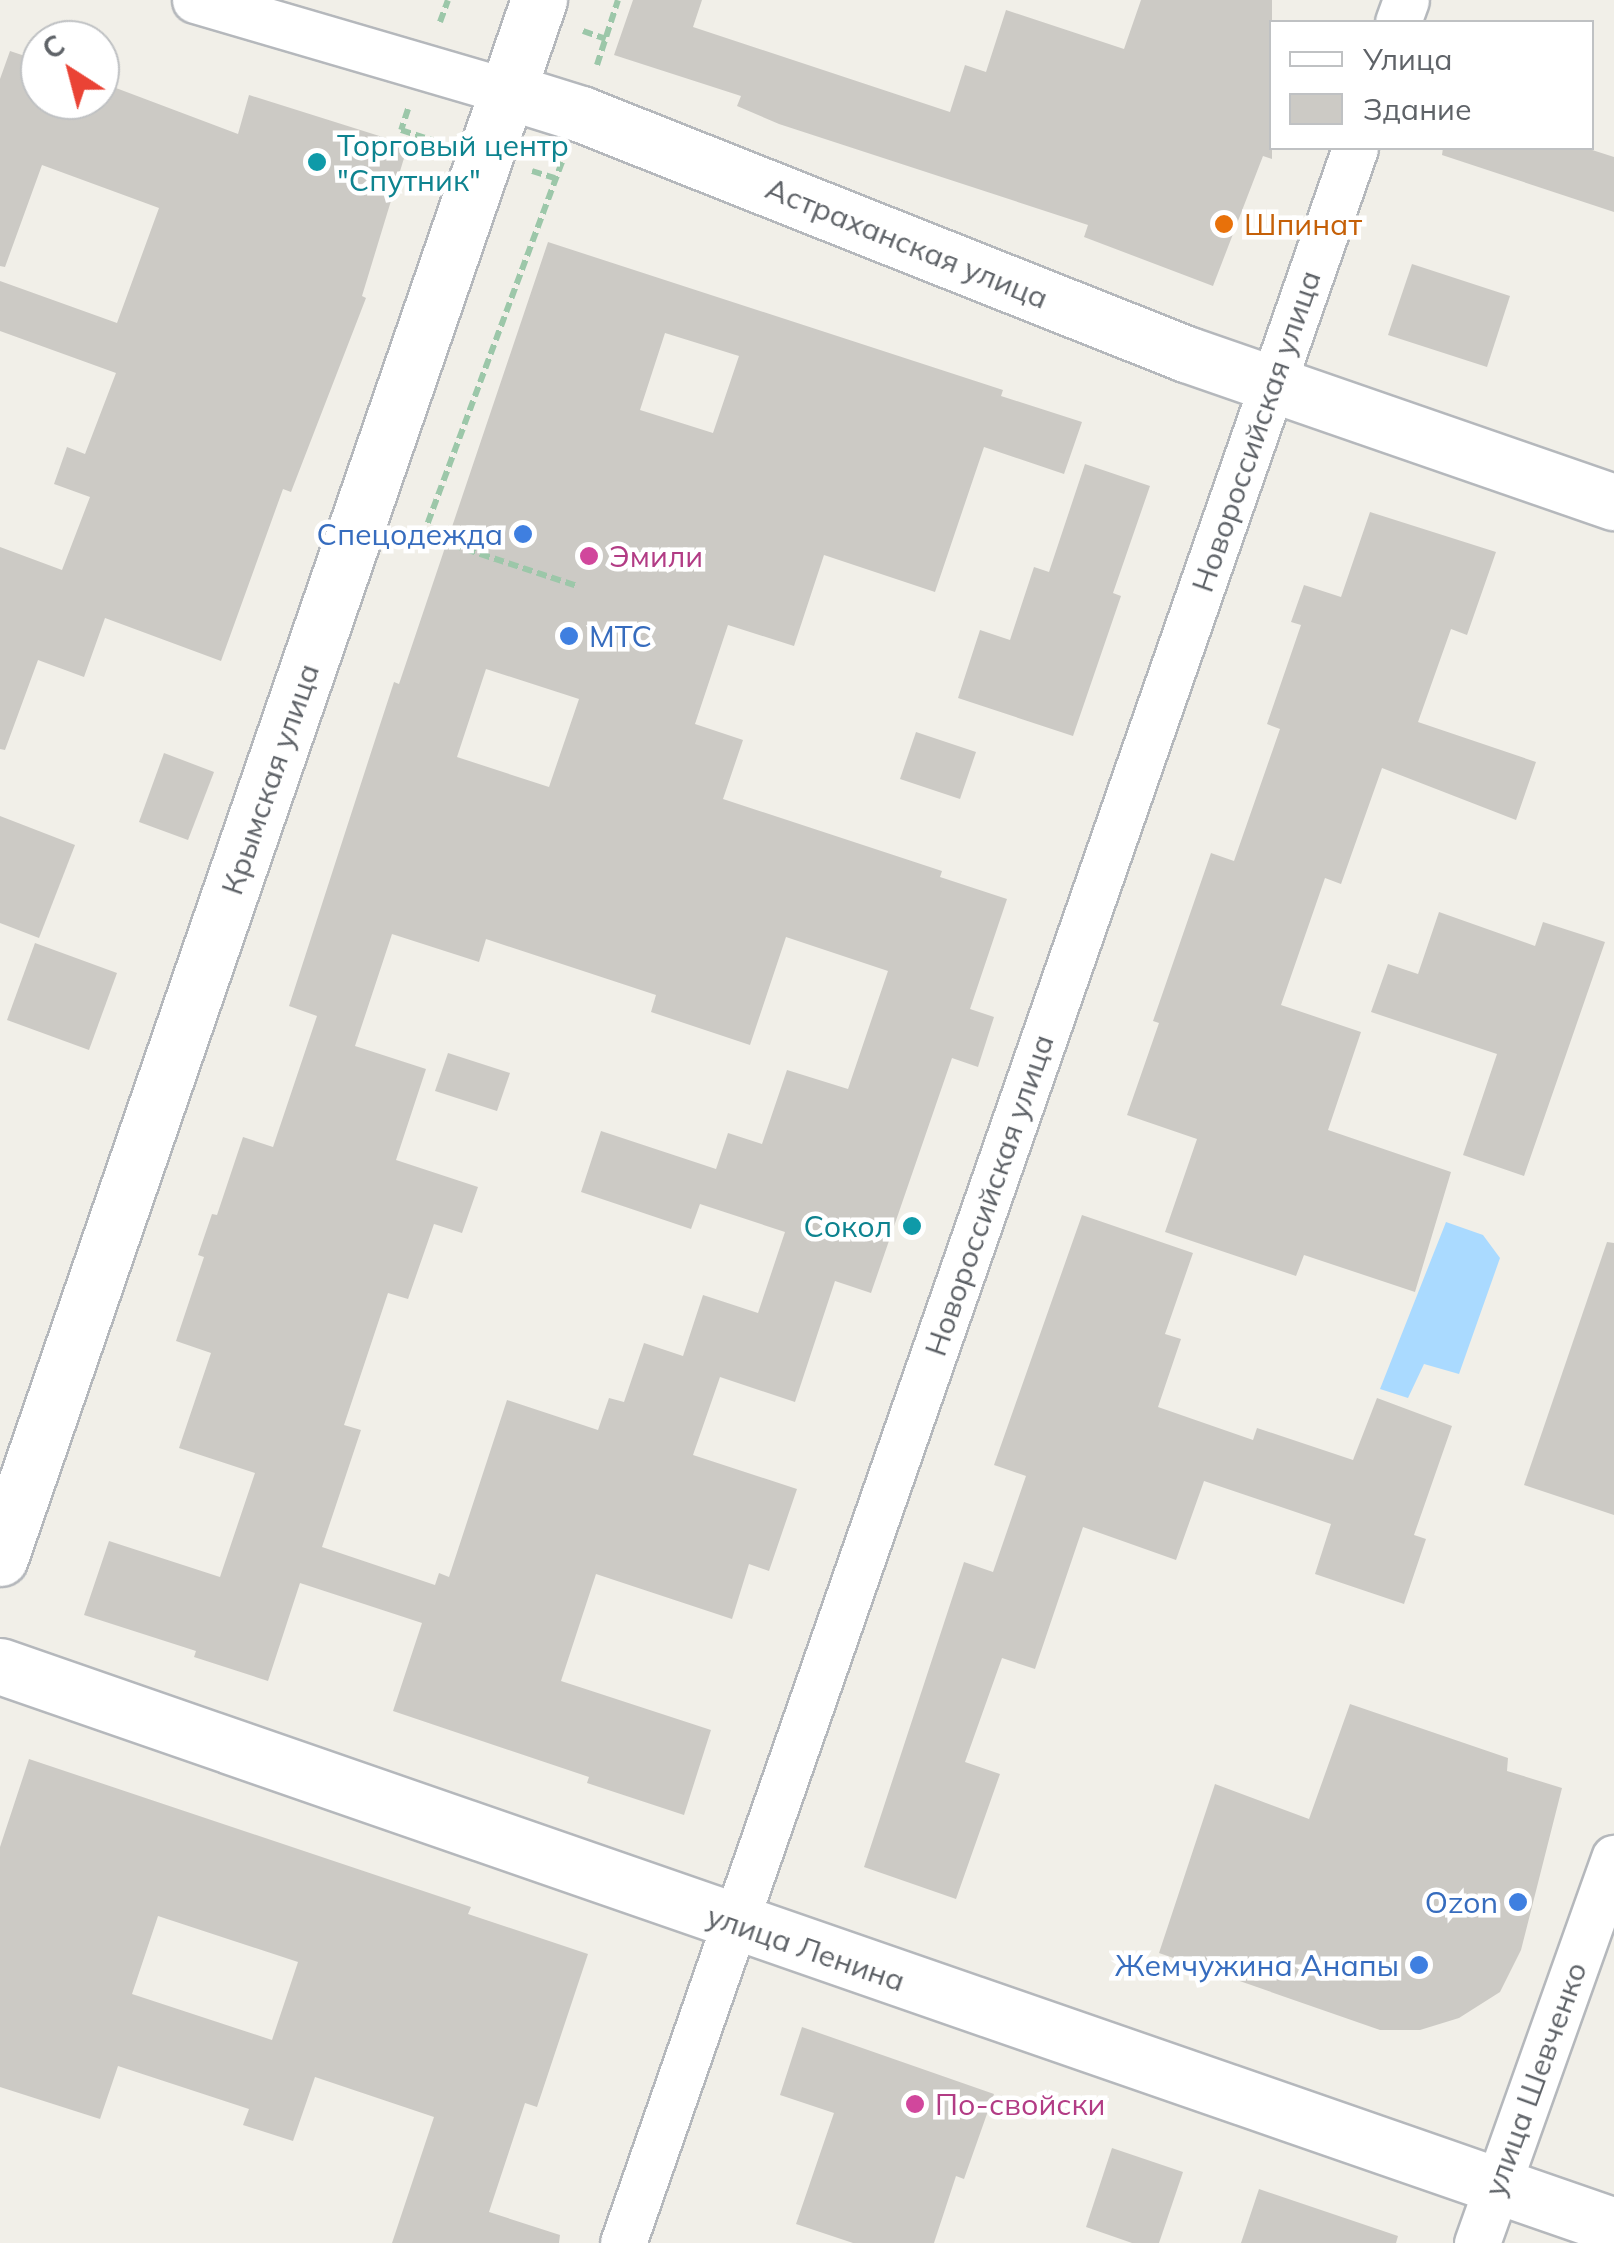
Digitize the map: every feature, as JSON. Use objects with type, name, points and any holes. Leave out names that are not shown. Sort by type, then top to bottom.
[{"type":"street","name":"Астраханская улица","points":[[195,0],[581,114],[1186,354],[1614,502]]},
{"type":"street","name":"Крымская улица","points":[[0,1558],[540,0]]},
{"type":"street","name":"Новороссийская улица","points":[[623,2243],[1354,150]]},
{"type":"street","name":"улица Ленина","points":[[0,1666],[1614,2226]]},
{"type":"street","name":"улица Шевченко","points":[[1477,2243],[1614,1858]]},
{"type":"path","points":[[577,586],[423,535],[581,114],[618,0]]},
{"type":"water","points":[[1446,1222],[1483,1235],[1500,1258],[1459,1374],[1424,1364],[1408,1398],[1380,1389]]},
{"type":"building","points":[[633,0],[702,0],[693,27],[950,112],[965,65],[986,72],[1006,10],[1124,49],[1141,0],[1272,0],[1272,159],[1263,156],[1213,286],[1084,237],[1088,225],[779,124],[737,106],[741,96],[614,55]]},
{"type":"building","points":[[10,51],[20,54],[20,120],[120,120],[120,90],[238,134],[249,95],[408,145],[362,296],[366,298],[291,492],[283,489],[221,661],[105,618],[84,677],[38,660],[5,750],[0,749],[0,547],[62,570],[90,497],[54,484],[67,447],[85,454],[116,373],[0,331],[0,281],[117,323],[159,208],[42,165],[5,267],[0,266],[0,79]]},
{"type":"building","points":[[1443,150],[1592,150],[1614,157],[1614,212],[1442,155]]},
{"type":"building","points":[[548,242],[1003,390],[1001,396],[1082,422],[1064,474],[984,447],[935,592],[824,555],[794,646],[728,625],[695,724],[743,740],[723,799],[942,871],[940,877],[1007,899],[970,1009],[994,1017],[978,1067],[952,1058],[871,1293],[835,1281],[795,1402],[720,1377],[693,1455],[797,1489],[769,1571],[749,1564],[732,1619],[596,1574],[561,1681],[711,1730],[684,1815],[587,1783],[589,1777],[393,1711],[422,1623],[300,1583],[268,1681],[194,1657],[196,1651],[84,1615],[109,1541],[220,1577],[255,1473],[179,1448],[211,1353],[176,1341],[204,1257],[198,1255],[212,1214],[217,1215],[243,1137],[273,1147],[317,1016],[289,1006],[394,682],[399,684]],"holes":[[[665,333],[739,356],[713,433],[640,410]],[[486,669],[579,699],[549,787],[457,757]],[[392,934],[479,962],[486,939],[656,995],[651,1012],[750,1045],[786,937],[888,971],[848,1089],[787,1070],[762,1144],[728,1133],[716,1169],[601,1131],[581,1192],[691,1229],[700,1204],[785,1232],[758,1313],[703,1295],[683,1356],[644,1343],[624,1402],[609,1398],[598,1430],[507,1400],[449,1577],[439,1573],[435,1585],[322,1547],[361,1430],[344,1425],[388,1293],[408,1299],[434,1224],[462,1233],[478,1187],[396,1160],[426,1069],[355,1046]]]},
{"type":"building","points":[[1412,264],[1510,296],[1487,367],[1388,335]]},
{"type":"building","points":[[1085,464],[1150,486],[1113,593],[1121,596],[1073,736],[958,698],[980,630],[1010,640],[1034,567],[1049,572]]},
{"type":"building","points":[[1370,512],[1496,552],[1467,635],[1451,629],[1418,722],[1536,762],[1516,820],[1382,768],[1341,884],[1325,878],[1281,1005],[1361,1032],[1328,1130],[1451,1172],[1415,1292],[1304,1255],[1296,1276],[1165,1232],[1197,1139],[1127,1115],[1159,1023],[1153,1021],[1211,853],[1234,861],[1280,729],[1267,724],[1301,625],[1291,622],[1304,585],[1341,597]]},
{"type":"building","points":[[916,732],[976,752],[960,799],[900,779]]},
{"type":"building","points":[[164,753],[214,772],[188,840],[139,822]]},
{"type":"building","points":[[0,816],[75,845],[39,938],[0,923]]},
{"type":"building","points":[[1439,912],[1535,946],[1543,922],[1605,942],[1524,1176],[1463,1155],[1497,1054],[1371,1012],[1388,964],[1418,974]]},
{"type":"building","points":[[35,943],[117,973],[89,1050],[7,1020]]},
{"type":"building","points":[[448,1053],[510,1073],[497,1111],[435,1091]]},
{"type":"building","points":[[1082,1215],[1193,1253],[1165,1334],[1181,1339],[1158,1407],[1253,1440],[1257,1428],[1353,1460],[1377,1398],[1452,1426],[1414,1535],[1426,1539],[1404,1604],[1315,1574],[1331,1524],[1204,1481],[1176,1560],[1083,1527],[1035,1669],[1002,1658],[965,1762],[1000,1774],[956,1899],[864,1867],[964,1562],[993,1572],[1026,1476],[994,1465]]},
{"type":"building","points":[[1607,1242],[1614,1243],[1614,1515],[1524,1485]]},
{"type":"building","points":[[1350,1704],[1508,1758],[1507,1771],[1562,1788],[1521,1950],[1500,1992],[1459,2018],[1420,2030],[1380,2030],[1159,1953],[1215,1784],[1309,1819]]},
{"type":"building","points":[[29,1759],[471,1907],[468,1914],[588,1954],[537,2107],[525,2103],[489,2212],[560,2235],[559,2243],[392,2243],[434,2117],[315,2077],[293,2141],[243,2125],[249,2109],[118,2066],[100,2119],[0,2087],[0,1847]],"holes":[[[158,1916],[298,1962],[272,2040],[132,1994]]]},
{"type":"building","points":[[802,2027],[994,2094],[964,2179],[956,2176],[934,2243],[853,2243],[796,2224],[834,2113],[780,2095]]},
{"type":"building","points":[[1112,2148],[1183,2172],[1159,2243],[1132,2243],[1086,2227]]},
{"type":"building","points":[[1259,2189],[1398,2236],[1396,2243],[1241,2243]]},
{"type":"place","name":"Торговый центр \"Спутник\"","points":[[317,162]]},
{"type":"place","name":"Шпинат","points":[[1224,224]]},
{"type":"place","name":"Спецодежда","points":[[523,534]]},
{"type":"place","name":"Эмили","points":[[589,556]]},
{"type":"place","name":"МТС","points":[[569,636]]},
{"type":"place","name":"Сокол","points":[[912,1226]]},
{"type":"place","name":"Ozon","points":[[1518,1902]]},
{"type":"place","name":"Жемчужина Анапы","points":[[1419,1965]]},
{"type":"place","name":"По-свойски","points":[[915,2104]]}]
